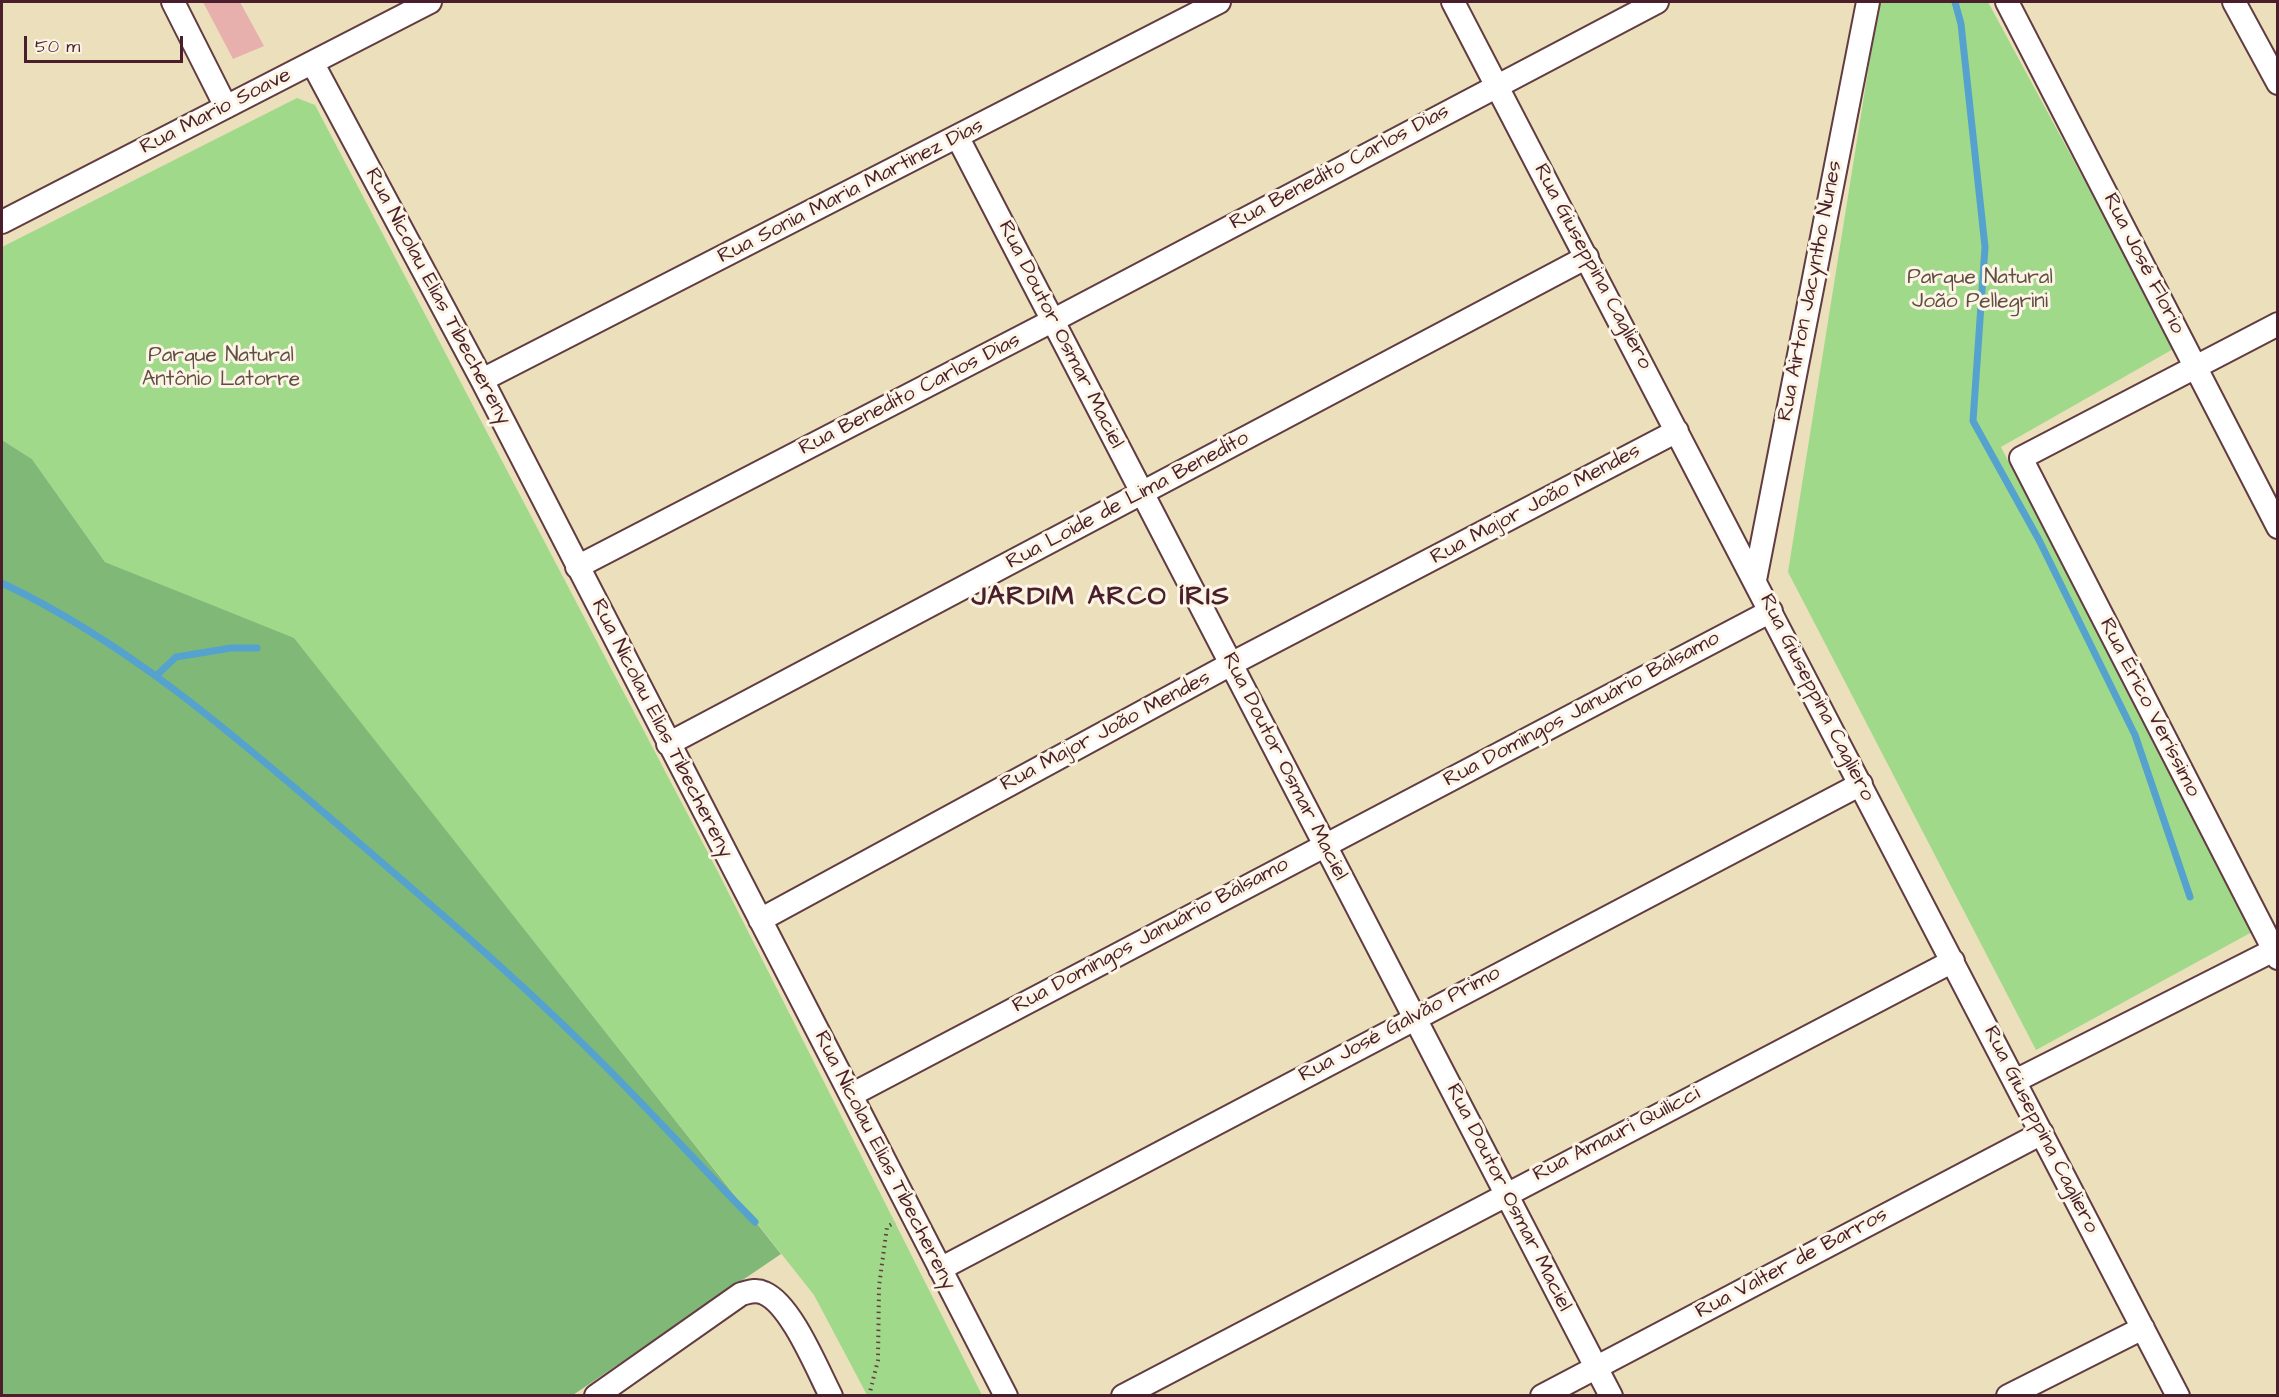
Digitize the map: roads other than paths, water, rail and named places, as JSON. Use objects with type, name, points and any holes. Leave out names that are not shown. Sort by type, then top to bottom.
[{"type":"street","points":[[174,2],[226,106]]},
{"type":"street","name":"Rua Mario Soave","points":[[2,222],[430,2]]},
{"type":"street","name":"Rua Sonia Maria Martinez Dias","points":[[482,380],[1220,2]]},
{"type":"street","name":"Rua Giuseppina Cagliero","points":[[1453,2],[2178,1395]]},
{"type":"street","name":"Rua Benedito Carlos Dias","points":[[577,567],[1052,321],[1657,2]]},
{"type":"street","name":"Rua Airton Jacyntho Nunes","points":[[1755,580],[1868,2]]},
{"type":"street","name":"Rua José Florio","points":[[2007,2],[2277,526]]},
{"type":"street","points":[[2234,2],[2277,83]]},
{"type":"street","name":"Rua Nicolau Elias Tibechereny","points":[[313,64],[482,380],[1006,1395]]},
{"type":"street","name":"Rua Doutor Osmar Maciel","points":[[958,138],[1611,1395]]},
{"type":"street","name":"Rua Loide de Lima Benedito","points":[[668,744],[1587,257]]},
{"type":"street","points":[[2196,366],[2277,324]]},
{"type":"street","name":"Rua Érico Veríssimo","points":[[2196,366],[2021,458],[2276,952]]},
{"type":"street","name":"Rua Major João Mendes","points":[[760,920],[1231,664],[1677,431]]},
{"type":"street","name":"Rua Domingos Januário Bálsamo","points":[[851,1095],[1324,844],[1771,611]]},
{"type":"street","name":"Rua José Galvão Primo","points":[[940,1269],[1414,1017],[1861,784]]},
{"type":"street","points":[[2015,1081],[2276,952]]},
{"type":"street","name":"Rua Amauri Quilicci","points":[[1123,1395],[1505,1193],[1953,961]]},
{"type":"street","name":"Rua Valter de Barros","points":[[1542,1395],[2042,1133]]},
{"type":"street","points":[[596,1395],[741,1294],[762,1291],[784,1310],[831,1395]]},
{"type":"street","points":[[2008,1395],[2143,1328]]},
{"type":"waterway","points":[[1955,2],[1961,24],[1985,247],[1973,421],[2039,540],[2135,735],[2190,897]]},
{"type":"waterway","points":[[2,583],[47,606],[132,659],[213,720],[291,784],[461,931],[558,1020],[631,1092],[755,1222]]},
{"type":"waterway","points":[[157,675],[176,657],[231,648],[257,648]]},
{"type":"district","name":"JARDIM ARCO ÍRIS","points":[[1101,598]]},
{"type":"park label","name":"Parque Natural João Pellegrini","points":[[1980,291]]},
{"type":"park label","name":"Parque Natural Antônio Latorre","points":[[221,369]]}]
